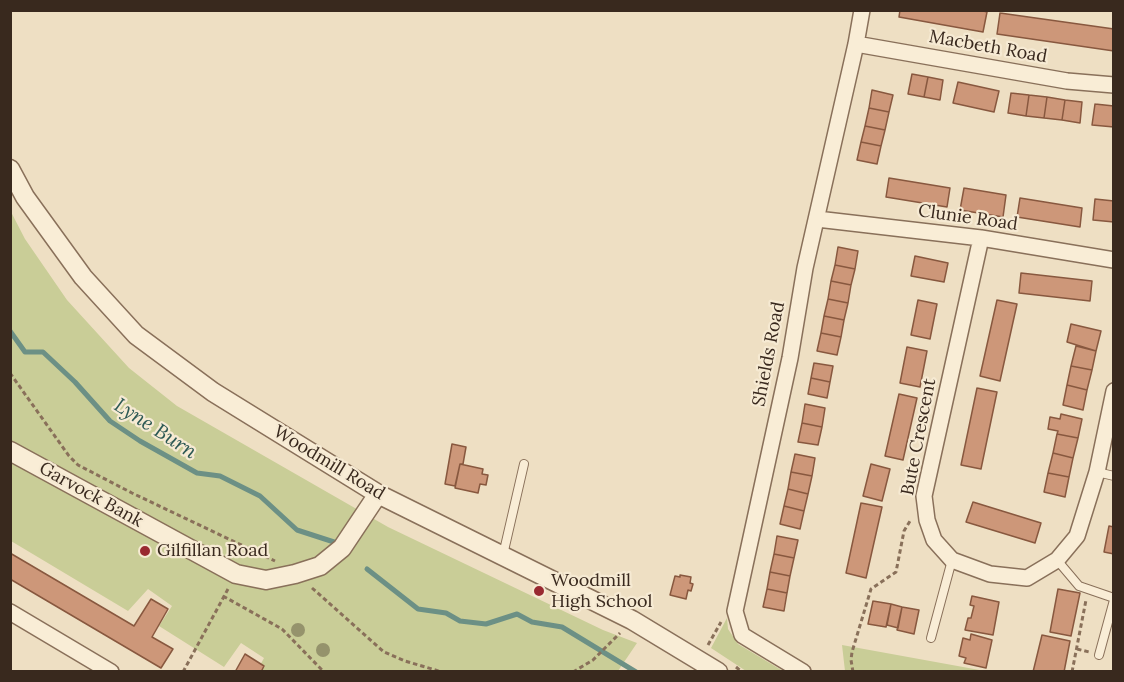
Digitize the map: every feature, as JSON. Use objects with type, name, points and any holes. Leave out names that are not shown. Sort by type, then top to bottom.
[{"type":"street","name":"Shields Road","points":[[735,611],[790,358],[805,268],[862,10]]},
{"type":"street","name":"Macbeth Road","points":[[856,44],[1067,81],[1113,85]]},
{"type":"street","name":"Woodmill Road","points":[[10,169],[25,197],[82,277],[136,335],[213,392],[378,494],[632,620],[718,672]]},
{"type":"street","name":"Clunie Road","points":[[817,219],[981,238],[1113,260]]},
{"type":"street","name":"Bute Crescent","points":[[952,560],[934,540],[927,520],[924,496],[981,238]]},
{"type":"street","points":[[952,560],[990,574],[1027,578],[1057,560],[1077,536],[1097,472],[1113,391]]},
{"type":"street","name":"Garvock Bank","points":[[10,451],[236,574],[266,580],[321,566],[342,548],[378,494]]},
{"type":"street","points":[[735,611],[742,635],[803,672]]},
{"type":"street","points":[[10,612],[111,672]]},
{"type":"lane","points":[[503,557],[524,464]]},
{"type":"lane","points":[[1097,472],[1113,476]]},
{"type":"lane","points":[[931,638],[952,560]]},
{"type":"lane","points":[[1057,560],[1079,586],[1113,599],[1099,655]]},
{"type":"path","points":[[10,373],[69,456],[78,465],[269,557],[333,604],[384,652],[442,672]]},
{"type":"path","points":[[853,672],[852,652],[871,589],[896,573],[904,531],[924,496]]},
{"type":"path","points":[[183,672],[236,574]]},
{"type":"path","points":[[1072,672],[1088,590]]},
{"type":"path","points":[[224,596],[282,629],[324,672]]},
{"type":"path","points":[[705,649],[725,616],[735,611]]},
{"type":"path","points":[[573,672],[593,660],[609,645]]},
{"type":"green space","points":[[10,210],[25,239],[67,300],[129,368],[177,406],[388,527],[603,630],[637,643],[618,671],[257,671],[264,658],[241,643],[224,667],[159,626],[172,606],[148,589],[128,611],[11,541]]},
{"type":"green space","points":[[727,618],[728,629],[738,644],[783,671],[746,671],[711,648]]},
{"type":"green space","points":[[842,645],[985,671],[845,671]]},
{"type":"building","points":[[900,10],[980,10],[987,12],[983,32],[899,17]]},
{"type":"building","points":[[1000,13],[1114,29],[1114,51],[997,34]]},
{"type":"building","points":[[912,74],[928,77],[924,97],[908,94]]},
{"type":"building","points":[[928,77],[943,80],[940,100],[924,97]]},
{"type":"building","points":[[958,82],[999,91],[994,112],[953,103]]},
{"type":"building","points":[[872,90],[893,95],[889,112],[869,108]]},
{"type":"building","points":[[1011,93],[1029,95],[1026,116],[1008,113]]},
{"type":"building","points":[[1029,95],[1047,97],[1044,118],[1026,116]]},
{"type":"building","points":[[1047,97],[1065,100],[1062,120],[1044,118]]},
{"type":"building","points":[[1065,100],[1082,102],[1080,123],[1062,120]]},
{"type":"building","points":[[1095,104],[1114,106],[1114,127],[1092,125]]},
{"type":"building","points":[[869,108],[889,112],[885,130],[865,126]]},
{"type":"building","points":[[865,126],[885,130],[881,146],[861,142]]},
{"type":"building","points":[[861,142],[881,146],[877,164],[857,160]]},
{"type":"building","points":[[889,178],[950,188],[947,207],[886,197]]},
{"type":"building","points":[[964,188],[1006,195],[1003,217],[960,210]]},
{"type":"building","points":[[1020,198],[1082,208],[1080,227],[1017,217]]},
{"type":"building","points":[[1095,199],[1114,201],[1114,222],[1093,220]]},
{"type":"building","points":[[838,247],[858,251],[855,269],[835,265]]},
{"type":"building","points":[[915,256],[948,263],[944,282],[911,276]]},
{"type":"building","points":[[835,265],[855,269],[851,285],[831,281]]},
{"type":"building","points":[[1021,273],[1092,281],[1090,301],[1019,293]]},
{"type":"building","points":[[831,281],[851,285],[848,303],[828,299]]},
{"type":"building","points":[[828,299],[848,303],[844,320],[824,316]]},
{"type":"building","points":[[918,300],[937,304],[930,339],[911,335]]},
{"type":"building","points":[[997,300],[1017,304],[1000,381],[980,376]]},
{"type":"building","points":[[824,316],[844,320],[841,337],[821,333]]},
{"type":"building","points":[[1071,324],[1101,331],[1096,351],[1067,342]]},
{"type":"building","points":[[821,333],[841,337],[837,355],[817,351]]},
{"type":"building","points":[[1076,346],[1096,351],[1092,370],[1071,366]]},
{"type":"building","points":[[907,347],[927,351],[920,387],[900,383]]},
{"type":"building","points":[[814,363],[833,366],[830,382],[811,378]]},
{"type":"building","points":[[1071,366],[1092,370],[1087,390],[1067,385]]},
{"type":"building","points":[[811,378],[830,382],[827,398],[808,394]]},
{"type":"building","points":[[1067,385],[1087,390],[1083,410],[1063,405]]},
{"type":"building","points":[[977,388],[997,392],[981,469],[961,465]]},
{"type":"building","points":[[899,394],[917,398],[903,460],[885,456]]},
{"type":"building","points":[[805,404],[825,408],[822,427],[802,423]]},
{"type":"building","points":[[1061,414],[1082,419],[1078,438],[1057,434],[1058,431],[1048,429],[1050,417],[1060,419]]},
{"type":"building","points":[[802,423],[822,427],[818,445],[798,442]]},
{"type":"building","points":[[1057,434],[1078,438],[1073,458],[1053,453]]},
{"type":"building","points":[[452,444],[466,447],[455,486],[445,484]]},
{"type":"building","points":[[1053,453],[1073,458],[1069,477],[1048,473]]},
{"type":"building","points":[[795,454],[815,458],[812,476],[791,472]]},
{"type":"building","points":[[460,464],[483,469],[482,474],[488,475],[486,485],[480,484],[478,493],[455,488]]},
{"type":"building","points":[[871,464],[890,469],[882,501],[863,496]]},
{"type":"building","points":[[791,472],[812,476],[808,494],[788,489]]},
{"type":"building","points":[[1048,473],[1069,477],[1065,497],[1044,492]]},
{"type":"building","points":[[788,489],[808,494],[804,511],[784,506]]},
{"type":"building","points":[[973,502],[1041,523],[1035,543],[966,522]]},
{"type":"building","points":[[861,503],[882,507],[866,578],[846,573]]},
{"type":"building","points":[[784,506],[804,511],[800,529],[780,524]]},
{"type":"building","points":[[1109,526],[1114,527],[1114,554],[1104,552]]},
{"type":"building","points":[[777,536],[798,540],[794,558],[774,554]]},
{"type":"building","points":[[10,553],[134,626],[151,599],[168,609],[152,637],[173,649],[161,668],[10,579]]},
{"type":"building","points":[[774,554],[794,558],[790,576],[770,572]]},
{"type":"building","points":[[770,572],[790,576],[787,593],[767,589]]},
{"type":"building","points":[[680,575],[691,577],[690,583],[693,584],[691,591],[688,590],[686,599],[670,595],[675,576],[680,577]]},
{"type":"building","points":[[767,589],[787,593],[784,611],[763,607]]},
{"type":"building","points":[[1058,589],[1080,593],[1071,636],[1050,632]]},
{"type":"building","points":[[972,596],[999,602],[993,635],[965,630],[974,606],[970,605]]},
{"type":"building","points":[[873,601],[891,604],[886,627],[868,624]]},
{"type":"building","points":[[891,604],[902,607],[898,628],[887,625]]},
{"type":"building","points":[[902,607],[919,610],[914,634],[897,630]]},
{"type":"building","points":[[971,634],[992,640],[986,668],[964,663],[966,658],[959,656],[963,638],[970,640]]},
{"type":"building","points":[[1042,635],[1070,641],[1064,672],[1033,672]]},
{"type":"building","points":[[245,654],[264,666],[261,672],[235,672]]},
{"type":"waterway","name":"Lyne Burn","points":[[10,331],[25,352],[43,352],[75,382],[110,421],[140,441],[197,473],[220,476],[260,496],[297,530],[334,542]]},
{"type":"waterway","name":"Lyne Burn","points":[[367,569],[418,609],[446,613],[460,621],[486,624],[517,614],[532,622],[562,627],[636,672]]},
{"type":"place","name":"Gilfillan Road","points":[[145,551]]},
{"type":"place","name":"Woodmill High School","points":[[539,591]]}]
